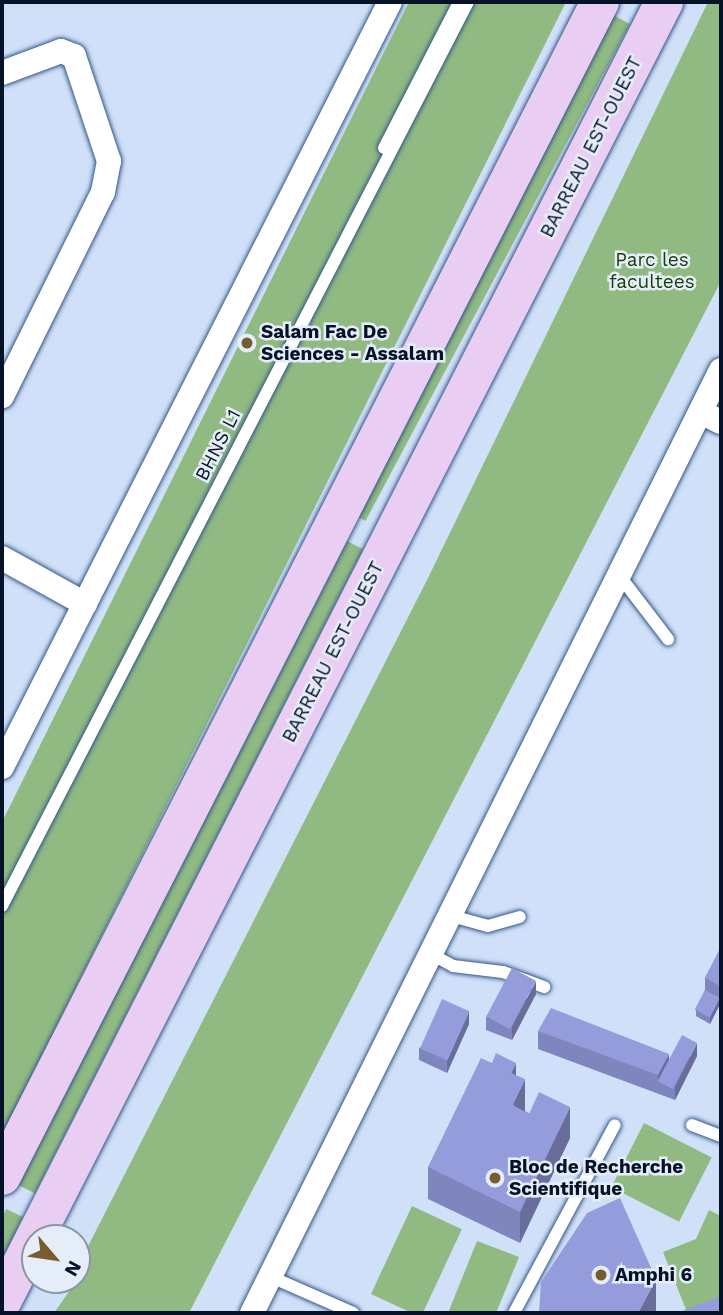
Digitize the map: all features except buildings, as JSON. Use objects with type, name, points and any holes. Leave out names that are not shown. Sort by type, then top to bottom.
[{"type":"main road","points":[[2,1176],[600,2]]},
{"type":"main road","name":"BARREAU EST-OUEST","points":[[2,1302],[664,2]]},
{"type":"street","points":[[2,767],[390,2]]},
{"type":"street","points":[[2,73],[61,51],[74,56],[109,162],[103,192],[2,396]]},
{"type":"street","points":[[252,1313],[447,914],[619,575],[711,417],[721,370]]},
{"type":"street","points":[[2,558],[85,604]]},
{"type":"lane","name":"BHNS L1","points":[[2,893],[458,2]]},
{"type":"lane","name":"BHNS L1","points":[[2,906],[468,2]]},
{"type":"lane","points":[[619,575],[668,639]]},
{"type":"lane","points":[[447,914],[488,926],[520,916]]},
{"type":"lane","points":[[429,953],[453,966],[503,972],[544,987]]},
{"type":"lane","points":[[514,1313],[615,1125]]},
{"type":"lane","points":[[692,1125],[721,1136]]},
{"type":"lane","points":[[271,1277],[353,1313]]},
{"type":"green space","points":[[409,2],[566,2],[2,1136],[2,822]]},
{"type":"green space","name":"Parc les facultees","points":[[708,2],[721,2],[721,281],[189,1313],[54,1313],[67,1294],[91,1294],[91,1240],[427,580]]},
{"type":"green space","points":[[613,15],[630,24],[365,521],[349,512]]},
{"type":"green space","points":[[347,541],[363,549],[35,1193],[19,1185]]},
{"type":"green space","points":[[644,1123],[712,1158],[679,1222],[611,1187]]},
{"type":"green space","points":[[412,1206],[462,1229],[423,1313],[412,1313],[371,1294]]},
{"type":"green space","points":[[6,1209],[23,1217],[2,1259],[2,1218]]},
{"type":"green space","points":[[709,1210],[721,1216],[721,1298],[687,1312],[663,1252],[696,1239]]},
{"type":"green space","points":[[477,1241],[519,1257],[496,1313],[448,1313]]},
{"type":"place","name":"Salam Fac De Sciences - Assalam","points":[[247,343]]},
{"type":"place","name":"Bloc de Recherche Scientifique","points":[[495,1178]]},
{"type":"place","name":"Amphi 6","points":[[601,1275]]}]
